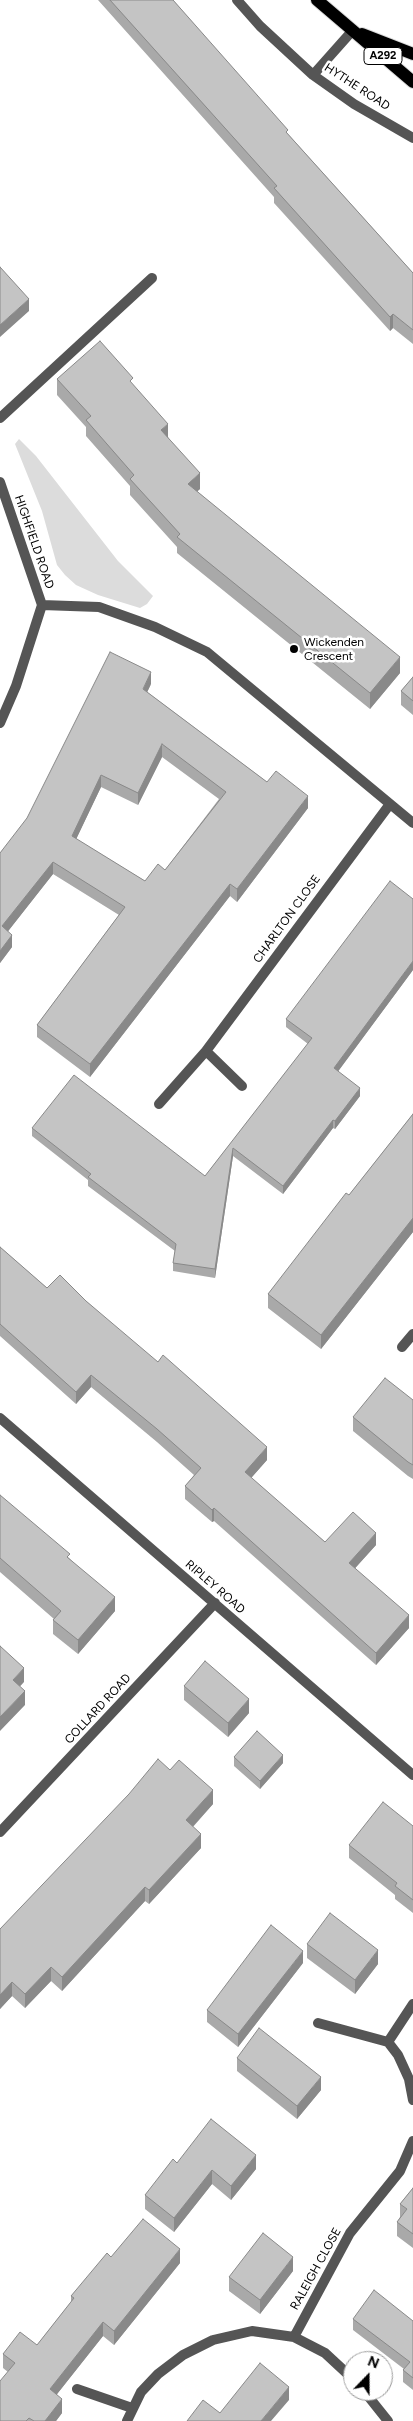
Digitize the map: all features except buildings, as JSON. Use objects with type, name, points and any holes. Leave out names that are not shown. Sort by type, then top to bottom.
[{"type":"main road","name":"A292","points":[[317,0],[413,82]]},
{"type":"main road","name":"A292","points":[[353,30],[413,54]]},
{"type":"street","name":"HYTHE ROAD","points":[[237,0],[260,26],[313,75],[354,104],[413,138]]},
{"type":"street","name":"HYTHE ROAD","points":[[313,75],[353,30]]},
{"type":"street","points":[[0,418],[152,278]]},
{"type":"street","name":"HIGHFIELD ROAD","points":[[0,482],[42,605],[16,686],[0,723]]},
{"type":"street","points":[[42,605],[99,607],[155,627],[207,652],[413,823]]},
{"type":"street","name":"CHARLTON CLOSE","points":[[159,1104],[206,1051],[390,804]]},
{"type":"street","points":[[206,1051],[242,1086]]},
{"type":"street","points":[[402,1347],[413,1334]]},
{"type":"street","name":"RIPLEY ROAD","points":[[0,1418],[413,1775]]},
{"type":"street","name":"COLLARD ROAD","points":[[0,1832],[215,1603]]},
{"type":"street","points":[[388,2042],[413,2004]]},
{"type":"street","points":[[318,2024],[388,2042],[398,2055],[409,2079],[413,2100]]},
{"type":"street","name":"RALEIGH CLOSE","points":[[294,2337],[350,2233],[400,2171],[413,2141]]},
{"type":"street","points":[[127,2421],[141,2392],[158,2374],[183,2355],[212,2340],[252,2331],[294,2337],[325,2353],[343,2370]]},
{"type":"street","points":[[77,2388],[132,2408]]},
{"type":"street","points":[[372,2401],[388,2421]]},
{"type":"shaded area","points":[[19,439],[36,456],[118,561],[153,596],[147,604],[140,608],[98,595],[76,585],[57,565],[42,511],[15,444]]},
{"type":"place","name":"Wickenden Crescent","points":[[294,649]]}]
